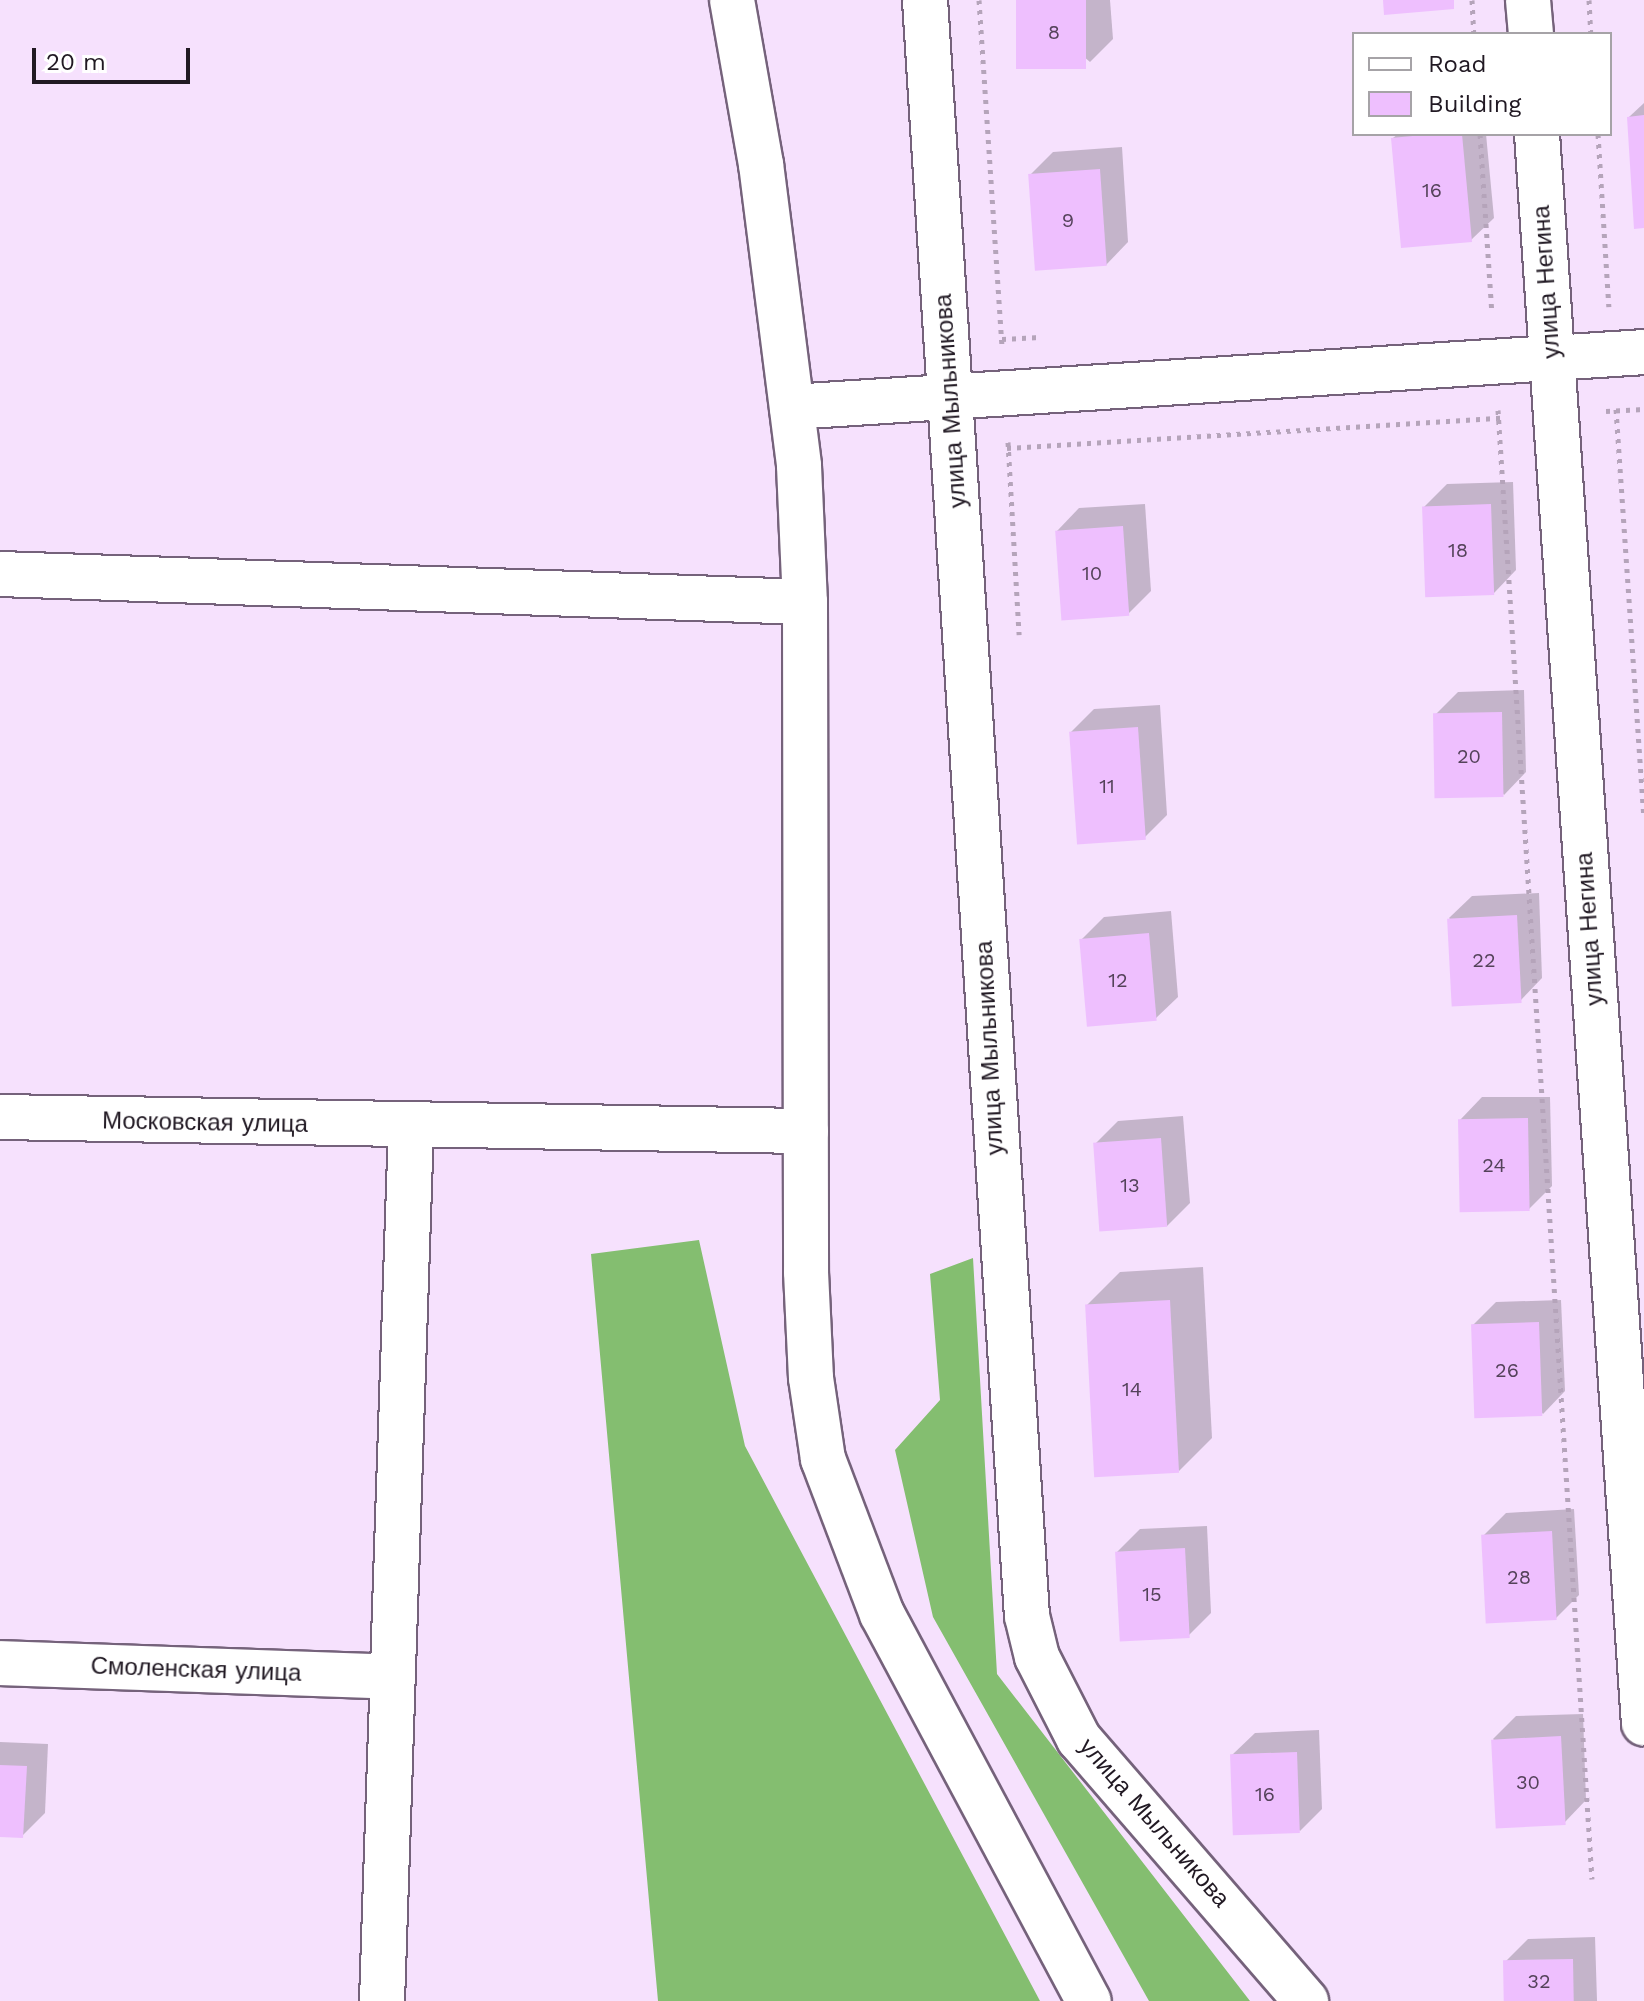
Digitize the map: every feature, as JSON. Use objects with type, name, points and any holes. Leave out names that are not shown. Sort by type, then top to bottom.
[{"type":"street","points":[[732,0],[761,164],[792,407],[805,602],[806,1131],[810,1363],[823,1459],[882,1614],[1089,2001]]},
{"type":"street","name":"улица Мыльникова","points":[[925,0],[1027,1616],[1037,1657],[1079,1739],[1306,2001]]},
{"type":"street","points":[[1528,0],[1531,32]]},
{"type":"street","name":"улица Негина","points":[[1537,136],[1644,1723]]},
{"type":"street","points":[[792,407],[1628,353]]},
{"type":"street","points":[[0,574],[805,602]]},
{"type":"street","name":"Московская улица","points":[[0,1117],[411,1128],[806,1131]]},
{"type":"street","points":[[382,2001],[411,1128]]},
{"type":"street","name":"Смоленская улица","points":[[0,1663],[393,1677]]},
{"type":"path","points":[[1472,0],[1474,32]]},
{"type":"path","points":[[1589,0],[1591,32]]},
{"type":"path","points":[[1480,136],[1592,1879]]},
{"type":"path","points":[[1598,136],[1628,353],[1616,410],[1644,815]]},
{"type":"path","points":[[954,452],[1644,409]]},
{"type":"green space","points":[[699,1240],[745,1446],[1040,2001],[658,2001],[591,1254]]},
{"type":"green space","points":[[973,1258],[997,1674],[1250,2001],[1149,2001],[933,1617],[895,1450],[940,1400],[930,1274]]},
{"type":"building","points":[[1016,0],[1086,0],[1086,69],[1016,69]]},
{"type":"building","points":[[1383,0],[1454,0],[1454,9],[1384,15]]},
{"type":"building","points":[[1644,115],[1644,228],[1634,229],[1627,117]]},
{"type":"building","points":[[1462,136],[1472,242],[1401,248],[1391,138]]},
{"type":"building","points":[[1100,169],[1107,266],[1035,271],[1028,174]]},
{"type":"building","points":[[1491,504],[1494,595],[1425,597],[1422,506]]},
{"type":"building","points":[[1123,526],[1129,616],[1061,621],[1055,531]]},
{"type":"building","points":[[1502,712],[1503,797],[1434,798],[1433,713]]},
{"type":"building","points":[[1138,727],[1146,840],[1077,845],[1069,732]]},
{"type":"building","points":[[1517,915],[1522,1003],[1452,1007],[1447,919]]},
{"type":"building","points":[[1149,933],[1157,1021],[1087,1027],[1079,939]]},
{"type":"building","points":[[1528,1118],[1530,1211],[1460,1212],[1458,1119]]},
{"type":"building","points":[[1161,1138],[1167,1227],[1099,1232],[1093,1143]]},
{"type":"building","points":[[1170,1300],[1179,1473],[1094,1477],[1085,1304]]},
{"type":"building","points":[[1539,1322],[1542,1416],[1474,1418],[1471,1324]]},
{"type":"building","points":[[1552,1531],[1557,1620],[1486,1624],[1481,1535]]},
{"type":"building","points":[[1185,1548],[1190,1638],[1120,1642],[1115,1552]]},
{"type":"building","points":[[1561,1736],[1566,1825],[1496,1829],[1491,1740]]},
{"type":"building","points":[[1297,1752],[1300,1833],[1233,1835],[1230,1754]]},
{"type":"building","points":[[0,1765],[27,1766],[23,1838],[0,1837]]},
{"type":"building","points":[[1573,1959],[1574,2001],[1504,2001],[1503,1960]]}]
